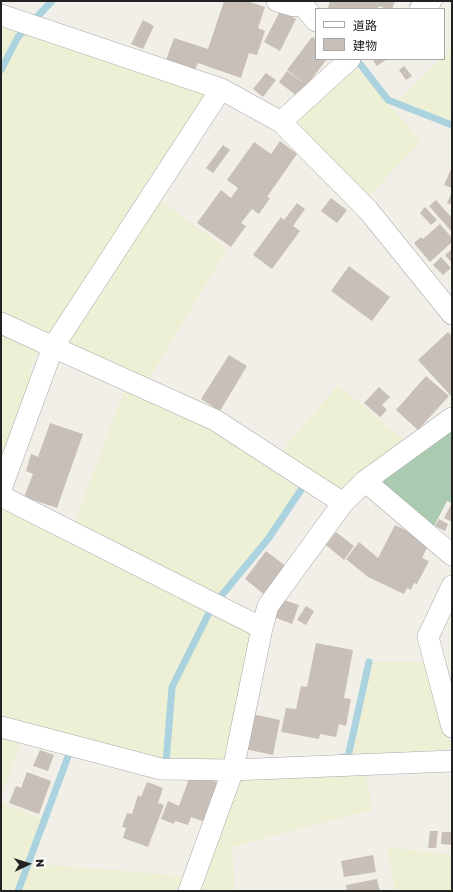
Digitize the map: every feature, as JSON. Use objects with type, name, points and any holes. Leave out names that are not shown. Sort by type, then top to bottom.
[{"type":"street","points":[[277,1],[294,6],[300,1],[315,20]]},
{"type":"street","points":[[421,8],[431,1]]},
{"type":"street","points":[[1,15],[221,89],[281,122],[368,210],[452,314]]},
{"type":"street","points":[[281,122],[348,60]]},
{"type":"street","points":[[1,489],[53,347],[221,89]]},
{"type":"street","points":[[1,323],[215,420],[343,503]]},
{"type":"street","points":[[189,891],[233,770],[262,628],[268,606],[343,503],[365,481],[452,418]]},
{"type":"street","points":[[365,481],[452,555]]},
{"type":"street","points":[[1,496],[262,628]]},
{"type":"street","points":[[452,586],[428,637],[452,727]]},
{"type":"street","points":[[1,727],[161,769],[233,770],[452,761]]},
{"type":"green space","points":[[1,27],[206,92],[207,102],[52,339],[1,315]]},
{"type":"green space","points":[[452,48],[452,121],[399,100],[440,60],[445,60],[445,55]]},
{"type":"green space","points":[[356,66],[421,141],[367,198],[300,125],[299,116]]},
{"type":"green space","points":[[159,199],[227,249],[148,381],[70,346],[67,336]]},
{"type":"green space","points":[[1,329],[34,344],[38,353],[30,371],[36,375],[1,472]]},
{"type":"green space","points":[[338,385],[405,441],[341,489],[330,489],[280,453]]},
{"type":"green space","points":[[124,391],[212,428],[303,487],[268,539],[217,601],[73,527]]},
{"type":"green space","points":[[452,429],[452,503],[447,501],[433,528],[384,488],[383,477]]},
{"type":"green space","points":[[1,501],[248,627],[254,642],[224,763],[168,764],[1,720]]},
{"type":"green space","points":[[369,662],[428,662],[452,749],[348,757]]},
{"type":"green space","points":[[1,734],[22,740],[1,797]]},
{"type":"green space","points":[[366,773],[372,810],[232,847],[235,891],[194,891],[233,783],[244,776]]},
{"type":"green space","points":[[1,803],[44,819],[28,863],[187,876],[181,891],[1,891]]},
{"type":"green space","points":[[387,847],[452,855],[452,891],[395,891]]},
{"type":"building","points":[[224,1],[247,1],[265,7],[258,28],[265,31],[257,55],[249,53],[241,78],[198,63],[195,70],[166,60],[174,38],[208,49]]},
{"type":"building","points":[[330,1],[395,1],[392,8],[379,6],[378,8],[328,8]]},
{"type":"building","points":[[280,11],[296,19],[280,51],[264,42]]},
{"type":"building","points":[[143,20],[154,26],[143,49],[131,44]]},
{"type":"building","points":[[312,37],[315,38],[315,60],[326,60],[307,85],[287,70]]},
{"type":"building","points":[[373,60],[386,60],[377,66]]},
{"type":"building","points":[[404,66],[412,76],[406,80],[399,70]]},
{"type":"building","points":[[287,71],[307,85],[298,97],[279,82]]},
{"type":"building","points":[[266,73],[276,80],[263,97],[253,89]]},
{"type":"building","points":[[280,141],[297,154],[267,197],[270,198],[259,214],[252,209],[241,223],[246,226],[231,247],[197,223],[221,190],[231,198],[238,188],[227,180],[254,142],[271,154]]},
{"type":"building","points":[[223,145],[230,150],[213,173],[206,168]]},
{"type":"building","points":[[452,167],[452,188],[444,185]]},
{"type":"building","points":[[452,192],[452,205],[447,203]]},
{"type":"building","points":[[331,198],[347,210],[337,223],[321,211]]},
{"type":"building","points":[[436,200],[452,218],[451,231],[429,206]]},
{"type":"building","points":[[297,203],[305,209],[293,226],[300,231],[272,269],[253,255],[281,217],[284,220]]},
{"type":"building","points":[[425,207],[437,220],[431,225],[420,213]]},
{"type":"building","points":[[440,224],[452,238],[452,242],[430,262],[414,243],[421,237],[423,239]]},
{"type":"building","points":[[452,249],[452,263],[445,255]]},
{"type":"building","points":[[441,257],[451,268],[443,275],[433,265]]},
{"type":"building","points":[[349,266],[390,297],[372,321],[331,291]]},
{"type":"building","points":[[448,332],[452,336],[452,397],[418,360]]},
{"type":"building","points":[[229,355],[247,366],[220,411],[201,399]]},
{"type":"building","points":[[426,376],[449,396],[418,430],[396,410]]},
{"type":"building","points":[[379,387],[390,397],[382,405],[387,410],[380,417],[364,403]]},
{"type":"building","points":[[50,423],[83,434],[57,508],[24,497],[33,474],[26,471],[31,454],[38,457]]},
{"type":"building","points":[[451,505],[452,506],[452,522],[444,518]]},
{"type":"building","points":[[439,519],[448,524],[445,531],[435,526]]},
{"type":"building","points":[[395,525],[430,542],[422,558],[429,561],[417,584],[414,583],[411,590],[407,588],[404,594],[368,577],[346,559],[359,542],[378,558]]},
{"type":"building","points":[[336,532],[354,546],[344,560],[326,545]]},
{"type":"building","points":[[266,551],[287,567],[265,595],[245,579]]},
{"type":"building","points":[[281,599],[299,605],[292,624],[274,617]]},
{"type":"building","points":[[306,606],[314,611],[306,625],[297,620]]},
{"type":"building","points":[[316,643],[353,650],[344,698],[351,699],[346,726],[339,724],[336,737],[320,734],[319,739],[281,732],[286,708],[296,709],[301,686],[307,687]]},
{"type":"building","points":[[252,714],[280,720],[273,755],[245,749]]},
{"type":"building","points":[[40,750],[54,755],[48,771],[33,766]]},
{"type":"building","points":[[27,772],[51,781],[39,814],[9,803],[16,786],[21,788]]},
{"type":"building","points":[[190,776],[200,781],[202,776],[219,783],[205,822],[191,817],[188,825],[175,821],[174,824],[161,819],[168,801],[179,806]]},
{"type":"building","points":[[147,782],[163,788],[158,803],[164,805],[148,847],[123,838],[126,828],[122,827],[127,813],[132,814],[138,795],[141,797]]},
{"type":"building","points":[[430,831],[438,831],[436,848],[428,848]]},
{"type":"building","points":[[442,832],[452,832],[452,845],[441,844]]},
{"type":"building","points":[[373,855],[376,872],[344,877],[341,861]]},
{"type":"building","points":[[377,879],[380,891],[347,891],[346,885]]},
{"type":"waterway","points":[[1,70],[18,37],[52,1]]},
{"type":"waterway","points":[[360,64],[388,100],[452,125]]},
{"type":"waterway","points":[[217,601],[268,539],[303,487]]},
{"type":"waterway","points":[[162,762],[166,763],[172,687],[210,611]]},
{"type":"waterway","points":[[342,757],[348,757],[369,662]]},
{"type":"waterway","points":[[18,891],[69,754]]}]
